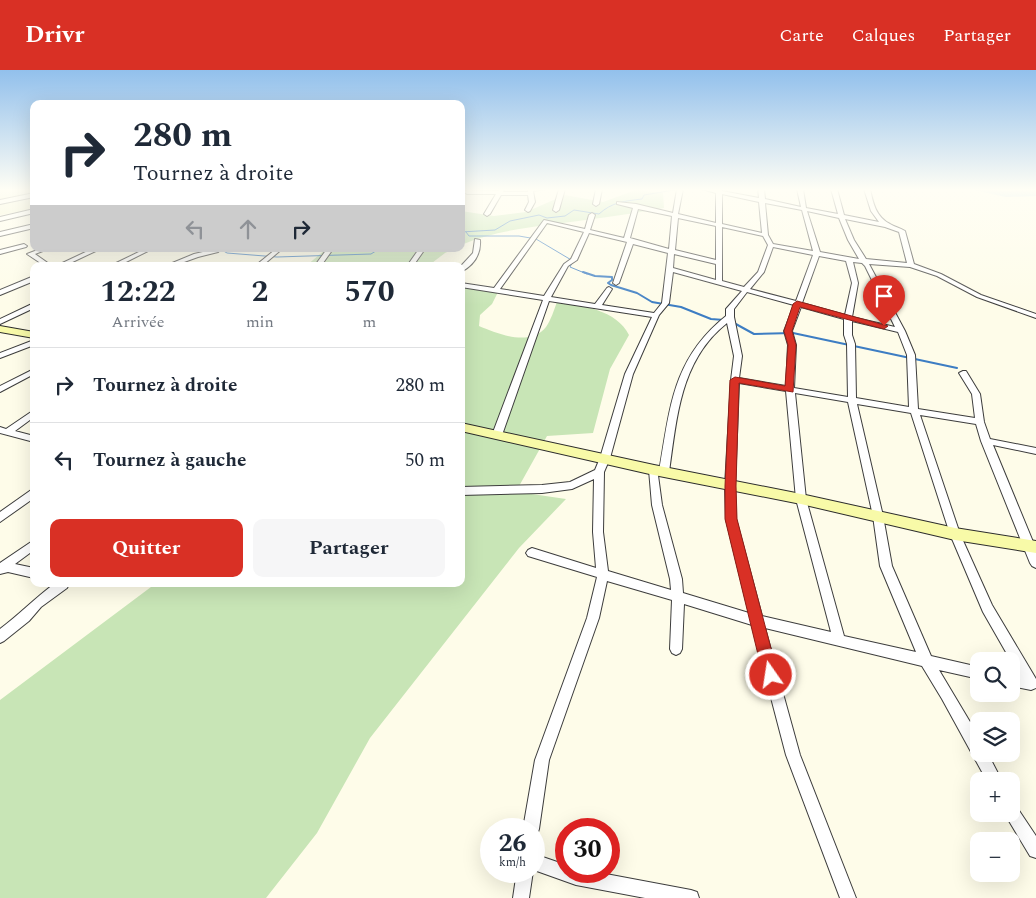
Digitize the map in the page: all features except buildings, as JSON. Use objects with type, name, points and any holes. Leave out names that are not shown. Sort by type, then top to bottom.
[{"type":"street","points":[[0,234],[27,228]]},
{"type":"street","points":[[496,290],[541,228]]},
{"type":"street","points":[[577,228],[719,263]]},
{"type":"street","points":[[616,283],[632,228]]},
{"type":"street","points":[[533,818],[542,760],[593,618],[603,575],[598,532],[599,472],[605,458],[628,374],[656,314],[664,304],[674,228]]},
{"type":"street","points":[[719,228],[720,282]]},
{"type":"street","points":[[731,228],[765,235]]},
{"type":"street","points":[[764,228],[765,235],[771,245],[849,260],[911,266],[939,275],[979,296],[1036,316]]},
{"type":"street","points":[[809,228],[817,254],[797,304],[788,333],[792,345],[790,390],[801,499],[839,639]]},
{"type":"street","points":[[847,228],[860,258],[868,266],[901,331],[911,357],[914,410],[955,534],[987,608],[1012,652]]},
{"type":"street","points":[[891,228],[902,232],[911,266]]},
{"type":"street","points":[[496,435],[547,297],[566,265],[573,261],[588,230]]},
{"type":"street","points":[[465,267],[475,259],[478,250],[477,240]]},
{"type":"street","points":[[771,245],[760,272],[730,309],[738,356],[735,380],[730,486],[731,519],[775,693],[794,755],[848,898]]},
{"type":"street","points":[[0,252],[24,246]]},
{"type":"street","points":[[36,252],[30,254],[43,262]]},
{"type":"street","points":[[68,262],[90,252]]},
{"type":"street","points":[[121,262],[143,252]]},
{"type":"street","points":[[178,262],[196,255],[211,252]]},
{"type":"street","points":[[263,262],[276,252]]},
{"type":"street","points":[[849,260],[854,283],[848,318],[848,335],[851,346],[852,400],[878,516],[886,566],[927,662],[970,736]]},
{"type":"street","points":[[670,269],[901,331]]},
{"type":"street","points":[[0,293],[30,280]]},
{"type":"street","points":[[465,285],[656,314]]},
{"type":"street","points":[[598,305],[609,289]]},
{"type":"street","points":[[0,322],[30,307]]},
{"type":"street","points":[[676,649],[678,597],[676,579],[657,505],[659,471],[679,385],[693,354],[714,329],[730,317]]},
{"type":"street","points":[[0,329],[30,335]]},
{"type":"street","points":[[0,356],[30,344]]},
{"type":"street","points":[[0,388],[30,373]]},
{"type":"street","points":[[963,373],[976,394],[980,422],[986,441],[1032,546],[1036,564]]},
{"type":"street","points":[[735,380],[980,422]]},
{"type":"street","points":[[4,430],[30,415]]},
{"type":"street","points":[[465,428],[659,471],[801,499],[955,534],[1032,546]]},
{"type":"street","points":[[4,430],[30,438]]},
{"type":"street","points":[[986,441],[1036,451]]},
{"type":"street","points":[[465,490],[549,488],[572,485],[599,472]]},
{"type":"street","points":[[0,518],[30,495]]},
{"type":"street","points":[[0,570],[30,547]]},
{"type":"street","points":[[532,553],[758,621],[970,671]]},
{"type":"street","points":[[0,570],[7,567],[30,572]]},
{"type":"street","points":[[0,637],[25,617],[36,603],[59,587]]},
{"type":"street","points":[[1020,665],[1031,684],[1020,682]]},
{"type":"street","points":[[1018,822],[1035,849]]},
{"type":"street","points":[[545,866],[576,877],[691,898]]},
{"type":"street","points":[[522,898],[524,883]]},
{"type":"green space","points":[[465,228],[531,228],[493,234],[465,243]]},
{"type":"green space","points":[[322,252],[447,252],[433,262],[311,262]]},
{"type":"green space","points":[[465,286],[498,292],[492,304],[480,315],[479,326],[504,335],[523,338],[539,333],[548,324],[557,302],[587,307],[607,314],[616,320],[629,335],[610,369],[593,433],[547,436],[518,488],[518,492],[566,499],[519,548],[370,738],[317,833],[266,898],[0,898],[0,700],[151,587],[465,587]]},
{"type":"waterway","points":[[465,232],[495,230],[499,228]]},
{"type":"waterway","points":[[466,232],[469,236],[519,236],[536,239],[573,261],[570,267],[587,274]]},
{"type":"waterway","points":[[225,252],[277,257],[371,254],[374,252]]},
{"type":"waterway","points":[[583,272],[595,276],[612,277],[612,280],[608,283],[611,285],[637,293],[652,302],[681,307],[711,319],[724,320]]},
{"type":"waterway","points":[[734,323],[754,334],[793,333],[957,368]]},
{"type":"route","points":[[771,675],[731,519],[730,486],[735,380],[790,390],[792,345],[788,331],[797,304],[884,326]]}]
